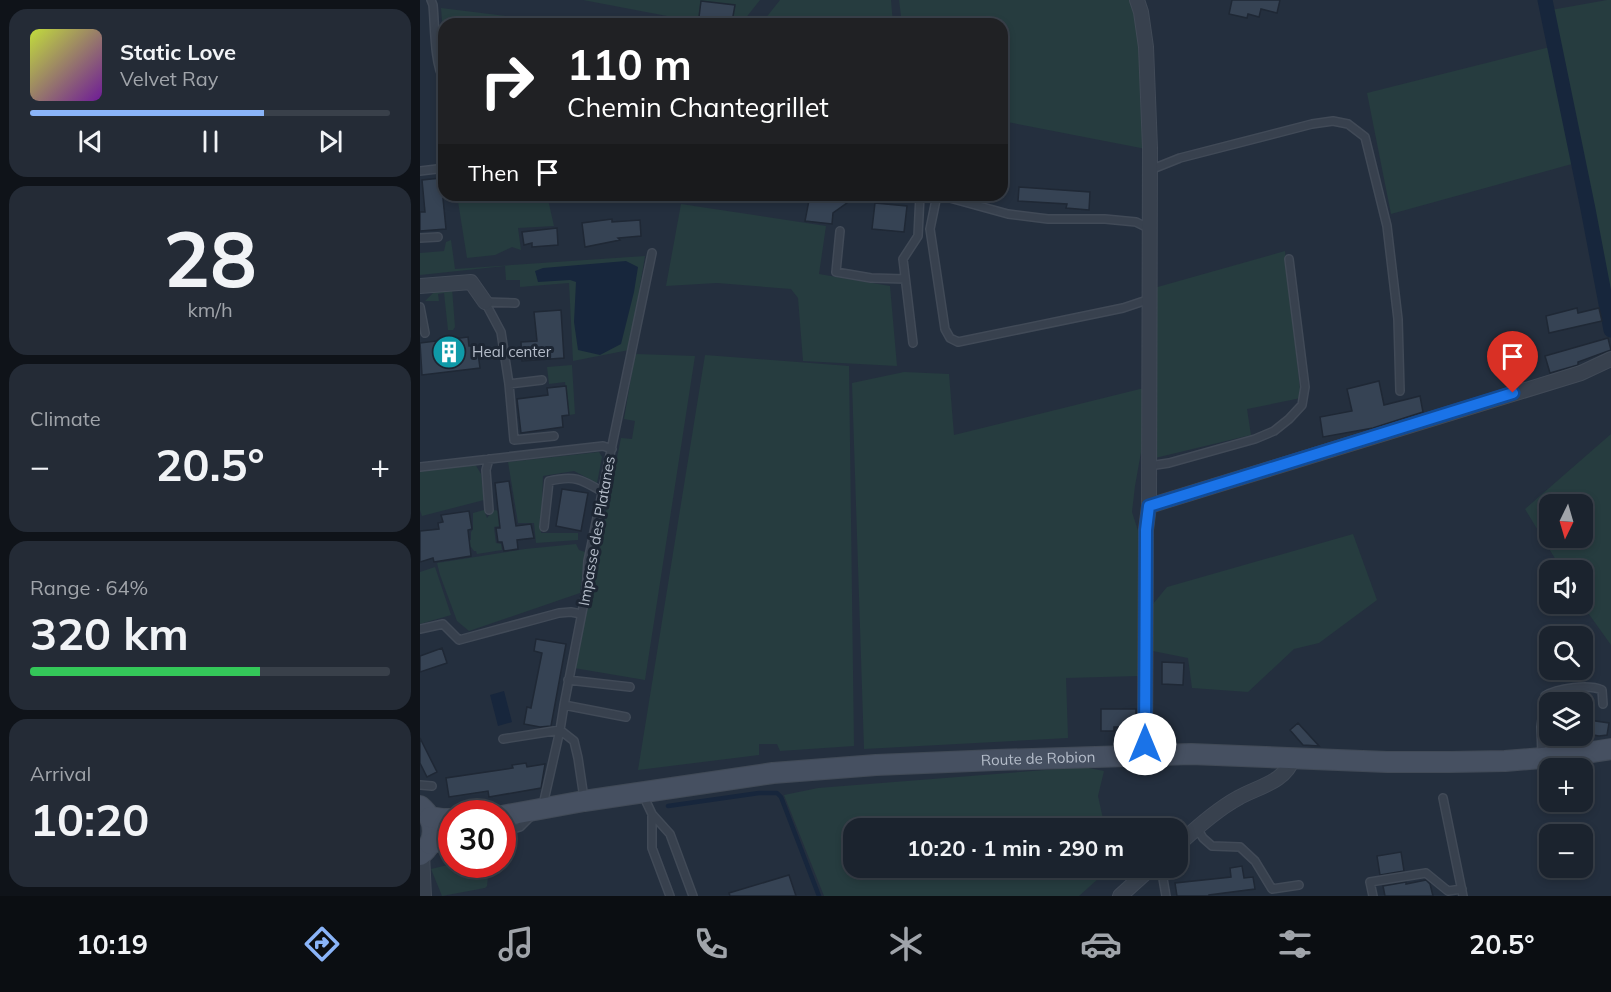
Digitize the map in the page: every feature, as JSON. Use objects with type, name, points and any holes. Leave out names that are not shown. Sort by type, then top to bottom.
[{"type":"main road","name":"Route de Robion","points":[[1543,758],[1611,749]]},
{"type":"main road","name":"Route de Robion","points":[[516,816],[540,808],[773,773],[888,765],[1145,754],[1230,754],[1386,762],[1539,758]]},
{"type":"main road","points":[[424,851],[433,835],[433,826],[425,812]]},
{"type":"main road","points":[[424,851],[438,844]]},
{"type":"street","points":[[1137,0],[1146,46],[1150,170],[1149,506],[1146,530],[1145,754]]},
{"type":"street","points":[[420,286],[471,282],[485,302]]},
{"type":"street","points":[[1149,506],[1570,376],[1611,358]]},
{"type":"street","points":[[1188,836],[1238,798],[1281,776],[1288,770],[1293,758]]},
{"type":"street","points":[[422,896],[424,851]]},
{"type":"street","points":[[1120,896],[1140,878]]},
{"type":"lane","points":[[431,0],[438,62]]},
{"type":"lane","points":[[1150,170],[1180,158],[1312,124],[1333,121],[1348,124],[1365,137],[1387,226],[1398,319],[1400,391]]},
{"type":"lane","points":[[420,171],[437,169]]},
{"type":"lane","points":[[913,344],[903,259],[918,236],[920,201]]},
{"type":"lane","points":[[937,201],[930,229],[945,329],[950,338],[958,342],[1123,308],[1150,299]]},
{"type":"lane","points":[[960,201],[1008,214],[1048,219],[1105,219],[1136,222],[1150,229]]},
{"type":"lane","points":[[840,231],[836,272],[871,278],[905,279]]},
{"type":"lane","points":[[420,238],[438,237]]},
{"type":"lane","name":"Impasse des Platanes","points":[[540,808],[560,730],[586,592],[588,561],[652,253]]},
{"type":"lane","points":[[1149,466],[1255,439],[1274,431],[1302,405],[1305,387],[1289,258]]},
{"type":"lane","points":[[515,303],[485,302],[501,332],[514,440],[554,436]]},
{"type":"lane","points":[[420,307],[425,333]]},
{"type":"lane","points":[[509,384],[542,380]]},
{"type":"lane","points":[[420,467],[603,446],[612,449]]},
{"type":"lane","points":[[489,459],[486,470],[489,510]]},
{"type":"lane","points":[[544,526],[549,481],[566,477],[581,480],[603,492]]},
{"type":"lane","points":[[420,629],[443,624],[459,640],[559,613],[581,614]]},
{"type":"lane","points":[[568,680],[630,687]]},
{"type":"lane","points":[[1543,758],[1541,727],[1545,696],[1553,691],[1594,687],[1602,690],[1603,704]]},
{"type":"lane","points":[[564,705],[626,717]]},
{"type":"lane","points":[[503,739],[560,730],[574,741],[584,801]]},
{"type":"lane","points":[[420,785],[432,786]]},
{"type":"lane","points":[[642,792],[652,813],[670,834],[693,896]]},
{"type":"lane","points":[[1373,896],[1370,882],[1426,873],[1448,891],[1463,892],[1443,798]]},
{"type":"lane","points":[[652,813],[652,848],[670,896]]},
{"type":"lane","points":[[1197,828],[1212,846],[1240,847],[1255,861],[1272,889],[1299,885]]},
{"type":"lane","points":[[1163,878],[1166,896]]},
{"type":"green space","points":[[583,0],[760,0],[746,18],[678,18]]},
{"type":"green space","points":[[780,0],[891,0],[892,18],[766,18]]},
{"type":"green space","points":[[899,0],[1131,0],[1140,43],[1146,149],[1008,122],[1008,18],[901,18]]},
{"type":"green space","points":[[1611,0],[1611,303],[1551,10]]},
{"type":"green space","points":[[441,8],[523,18],[442,18]]},
{"type":"green space","points":[[1550,47],[1572,164],[1391,214],[1367,93]]},
{"type":"green space","points":[[458,201],[548,201],[554,226],[518,228],[521,250],[512,247],[495,255],[467,258]]},
{"type":"green space","points":[[681,204],[826,226],[819,274],[890,286],[897,366],[803,361],[798,298],[791,289],[717,283],[666,286]]},
{"type":"green space","points":[[451,240],[455,269],[645,256],[629,350],[573,361],[569,283],[520,287],[520,280],[506,280],[505,266],[420,275],[420,253],[444,251],[446,242]]},
{"type":"green space","points":[[1285,251],[1301,398],[1247,409],[1251,435],[1155,458],[1154,288]]},
{"type":"green space","points":[[452,288],[455,327],[453,330],[448,330],[444,293],[438,294],[439,301],[425,301],[434,292]]},
{"type":"green space","points":[[635,354],[695,356],[645,680],[574,668],[621,438],[632,439],[635,421],[624,419]]},
{"type":"green space","points":[[705,355],[849,366],[854,746],[780,751],[777,744],[759,744],[759,755],[638,770]]},
{"type":"green space","points":[[572,365],[575,414],[569,415],[565,382],[549,384],[547,367]]},
{"type":"green space","points":[[904,372],[949,374],[954,435],[1144,388],[1143,441],[1132,512],[1140,537],[1139,676],[1066,678],[1068,738],[864,749],[852,383]]},
{"type":"green space","points":[[1611,434],[1611,645],[1589,614],[1593,614],[1593,560],[1556,560],[1549,548],[1593,548],[1593,494],[1542,494]]},
{"type":"green space","points":[[599,452],[602,457],[597,483],[574,471],[543,476],[541,533],[578,533],[578,540],[536,543],[534,523],[518,523],[508,462]]},
{"type":"green space","points":[[456,464],[475,464],[481,474],[484,500],[422,516],[420,471]]},
{"type":"green space","points":[[1539,497],[1539,532],[1525,509]]},
{"type":"green space","points":[[484,510],[487,518],[494,510],[504,512],[505,525],[494,527],[496,543],[501,544],[502,550],[477,554],[471,547],[454,551],[453,543],[471,540],[473,513]]},
{"type":"green space","points":[[1353,534],[1377,600],[1319,643],[1294,649],[1248,692],[1192,688],[1188,658],[1153,651],[1153,604],[1167,587]]},
{"type":"green space","points":[[576,544],[579,550],[585,552],[580,593],[469,631],[457,621],[437,563],[525,549]]},
{"type":"green space","points":[[435,567],[451,615],[420,624],[420,572]]},
{"type":"green space","points":[[1084,767],[1104,771],[1098,796],[1103,818],[843,818],[843,878],[1099,878],[1079,896],[824,896],[784,795],[818,788]]},
{"type":"green space","points":[[438,867],[438,878],[488,878],[487,886],[442,896],[431,869]]},
{"type":"water","points":[[626,261],[638,267],[621,344],[600,355],[578,350],[574,322],[576,282],[570,280],[538,282],[535,271],[543,268]]},
{"type":"water","points":[[504,691],[512,722],[498,726],[490,695]]},
{"type":"building","points":[[1232,0],[1280,0],[1277,13],[1261,9],[1259,17],[1248,14],[1247,18],[1229,14]]},
{"type":"building","points":[[701,1],[735,5],[733,18],[699,17]]},
{"type":"building","points":[[438,178],[438,201],[443,201],[446,229],[420,231],[420,212],[425,212],[422,180]]},
{"type":"building","points":[[1019,187],[1090,192],[1089,210],[1066,208],[1067,204],[1018,201]]},
{"type":"building","points":[[809,201],[850,201],[833,213],[832,224],[805,221]]},
{"type":"building","points":[[875,203],[907,206],[904,232],[872,229]]},
{"type":"building","points":[[612,219],[612,222],[640,220],[641,236],[618,238],[620,240],[585,247],[582,223]]},
{"type":"building","points":[[557,228],[558,245],[532,247],[532,243],[524,245],[522,232]]},
{"type":"building","points":[[1577,308],[1578,313],[1599,308],[1602,321],[1549,333],[1546,316]]},
{"type":"building","points":[[561,310],[564,358],[522,361],[521,342],[537,341],[534,312]]},
{"type":"building","name":"Heal center","points":[[468,337],[469,346],[477,346],[480,368],[422,375],[420,343]]},
{"type":"building","points":[[1608,338],[1611,350],[1578,362],[1578,365],[1550,373],[1545,356]]},
{"type":"building","points":[[1379,381],[1384,405],[1420,396],[1423,412],[1373,428],[1323,437],[1320,417],[1352,411],[1347,389]]},
{"type":"building","points":[[566,386],[569,415],[562,416],[563,427],[521,433],[517,399],[548,395],[547,388]]},
{"type":"building","points":[[509,481],[516,526],[531,524],[534,538],[517,540],[518,549],[504,551],[502,542],[498,542],[496,528],[500,528],[495,483]]},
{"type":"building","points":[[562,489],[588,493],[581,531],[556,526]]},
{"type":"building","points":[[469,511],[472,529],[468,530],[471,556],[434,562],[433,558],[420,562],[420,531],[439,529],[438,523],[443,522],[441,515]]},
{"type":"building","points":[[536,639],[566,644],[551,726],[540,727],[524,724],[527,707],[531,708],[542,653],[534,651]]},
{"type":"building","points":[[442,648],[447,663],[420,672],[420,656]]},
{"type":"building","points":[[1162,662],[1184,663],[1183,685],[1162,684]]},
{"type":"building","points":[[1101,709],[1136,709],[1136,727],[1114,727],[1114,731],[1101,731]]},
{"type":"building","points":[[1593,721],[1609,723],[1607,735],[1593,735]]},
{"type":"building","points":[[1298,723],[1319,746],[1303,745],[1290,730]]},
{"type":"building","points":[[420,738],[437,772],[427,777],[420,763]]},
{"type":"building","points":[[526,763],[527,767],[545,764],[541,788],[489,797],[488,791],[449,797],[446,778],[513,768],[512,765]]},
{"type":"building","points":[[1401,852],[1404,871],[1380,875],[1377,856]]},
{"type":"building","points":[[1242,866],[1244,878],[1253,877],[1255,889],[1209,896],[1177,896],[1175,883],[1231,877],[1230,868]]},
{"type":"building","points":[[789,875],[796,896],[730,896],[729,893]]},
{"type":"building","points":[[1426,880],[1430,884],[1433,896],[1385,896],[1383,886]]},
{"type":"waterway","points":[[1545,0],[1611,330]]},
{"type":"waterway","points":[[668,806],[759,793],[777,793],[781,797],[819,896]]},
{"type":"place","name":"Heal center","points":[[449,352]]},
{"type":"route","points":[[1145,744],[1146,530],[1149,506],[1513,393]]}]
